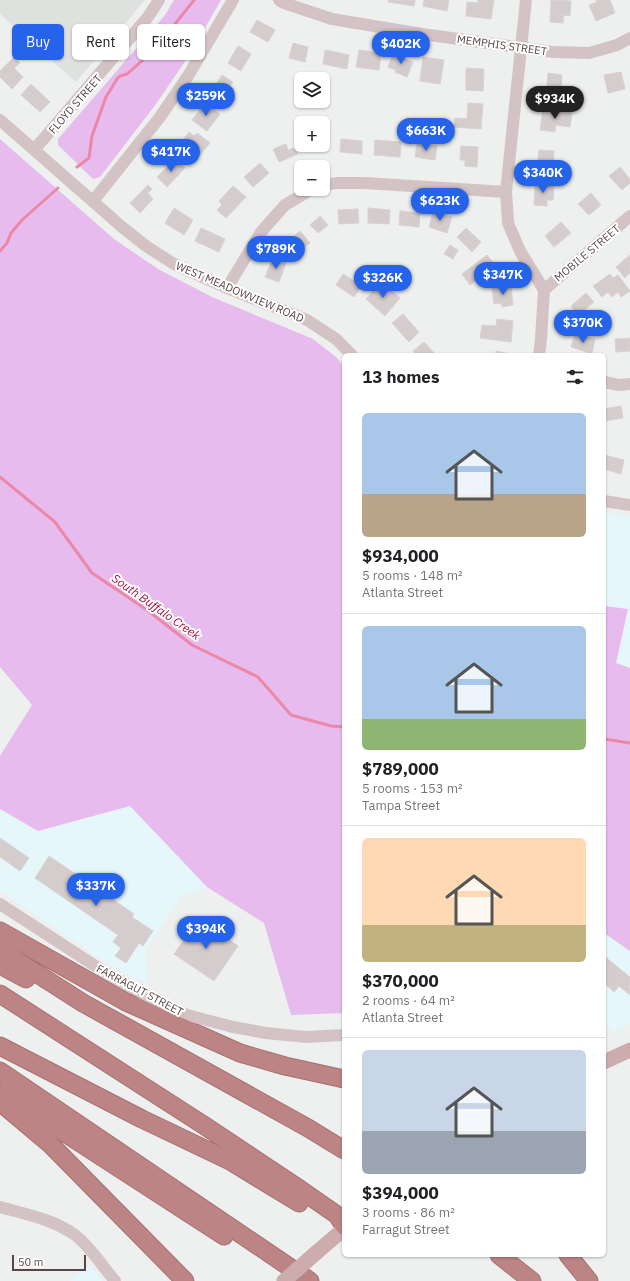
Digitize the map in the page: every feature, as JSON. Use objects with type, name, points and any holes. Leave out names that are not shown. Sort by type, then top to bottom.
[{"type":"highway","points":[[0,931],[126,1002],[240,1053],[285,1066],[342,1079]]},
{"type":"highway","points":[[0,950],[83,1003],[308,1128],[342,1149]]},
{"type":"highway","points":[[0,965],[30,981],[83,1003]]},
{"type":"highway","points":[[0,994],[291,1183],[337,1216],[342,1225]]},
{"type":"highway","points":[[0,1046],[142,1119],[230,1161],[283,1192],[330,1223],[342,1227]]},
{"type":"highway","points":[[0,1071],[246,1236],[310,1281]]},
{"type":"highway","points":[[0,1091],[238,1245],[274,1257]]},
{"type":"highway","points":[[0,1102],[51,1145],[185,1281]]},
{"type":"highway","points":[[502,1257],[532,1281]]},
{"type":"highway","points":[[570,1257],[589,1281]]},
{"type":"main road","points":[[606,1057],[630,1050]]},
{"type":"main road","points":[[284,1281],[342,1230]]},
{"type":"street","name":"FLOYD STREET","points":[[34,150],[148,17],[158,0]]},
{"type":"street","points":[[93,201],[160,117],[188,76],[233,0]]},
{"type":"street","name":"MEMPHIS STREET","points":[[279,0],[332,19],[422,34],[552,52],[589,53],[617,45],[630,38]]},
{"type":"street","points":[[526,0],[506,192],[508,223],[520,251],[544,290],[539,353]]},
{"type":"street","name":"WEST MEADOWVIEW ROAD","points":[[0,120],[134,237],[174,264],[227,288],[306,320],[336,340],[350,353]]},
{"type":"street","points":[[330,184],[365,183],[506,192]]},
{"type":"street","points":[[227,288],[261,232],[285,205],[300,196]]},
{"type":"street","name":"MOBILE STREET","points":[[544,290],[630,216]]},
{"type":"street","points":[[606,382],[619,385],[630,384]]},
{"type":"street","points":[[606,501],[630,505]]},
{"type":"street","name":"FARRAGUT STREET","points":[[0,904],[100,970],[144,994],[187,1014],[233,1028],[266,1033],[306,1037],[342,1035]]},
{"type":"street","points":[[0,1207],[55,1223],[75,1235],[91,1251],[115,1281]]},
{"type":"shaded area","points":[[0,0],[145,0],[125,24],[72,24],[72,60],[95,60],[76,82],[51,60],[64,60],[64,24],[12,25],[0,14]]},
{"type":"shaded area","points":[[174,0],[221,0],[205,28],[205,24],[157,24],[165,15]]},
{"type":"shaded area","points":[[137,47],[137,60],[186,60],[156,104],[100,177],[93,179],[58,145],[58,139],[126,60],[129,60],[129,57]]},
{"type":"shaded area","points":[[0,139],[114,239],[158,269],[212,297],[313,339],[336,357],[342,364],[342,1013],[291,1015],[264,923],[207,887],[130,806],[38,831],[0,809],[0,756],[32,705],[0,667]]},
{"type":"shaded area","points":[[606,512],[630,517],[630,668],[616,663],[628,609],[606,606]]},
{"type":"shaded area","points":[[606,606],[628,609],[616,663],[630,668],[630,951],[606,934]]},
{"type":"shaded area","points":[[130,806],[207,887],[182,896],[145,950],[149,984],[119,971],[0,891],[0,809],[38,831]]},
{"type":"shaded area","points":[[606,934],[630,951],[630,1024],[614,1032],[606,1026]]},
{"type":"shaded area","points":[[90,1265],[103,1281],[70,1281]]},
{"type":"building","points":[[388,0],[415,0],[414,6],[388,2]]},
{"type":"building","points":[[424,0],[449,0],[447,11],[423,6]]},
{"type":"building","points":[[478,0],[494,0],[491,19],[466,16],[467,2],[478,3]]},
{"type":"building","points":[[551,0],[571,1],[570,16],[564,15],[563,23],[550,22]]},
{"type":"building","points":[[596,0],[610,0],[615,13],[596,21],[589,5],[597,2]]},
{"type":"building","points":[[257,20],[275,30],[268,42],[250,32]]},
{"type":"building","points":[[293,43],[308,47],[305,62],[289,58]]},
{"type":"building","points":[[238,46],[251,54],[241,71],[228,63]]},
{"type":"building","points":[[325,50],[349,55],[347,69],[323,64]]},
{"type":"building","points":[[359,50],[381,53],[379,70],[356,67]]},
{"type":"building","points":[[393,54],[413,62],[407,77],[388,67]]},
{"type":"building","points":[[423,57],[444,60],[440,84],[420,81]]},
{"type":"building","points":[[12,59],[17,60],[20,63],[14,68],[23,77],[12,89],[0,77],[0,71]]},
{"type":"building","points":[[466,68],[484,69],[483,91],[466,90]]},
{"type":"building","points":[[621,72],[625,89],[608,93],[604,75]]},
{"type":"building","points":[[548,73],[562,75],[560,99],[546,98]]},
{"type":"building","points":[[222,75],[233,82],[230,86],[234,89],[226,102],[211,92]]},
{"type":"building","points":[[31,84],[50,102],[40,112],[21,95]]},
{"type":"building","points":[[205,103],[220,114],[207,131],[192,120]]},
{"type":"building","points":[[468,103],[483,104],[481,129],[454,127],[455,118],[467,119]]},
{"type":"building","points":[[543,109],[572,113],[570,127],[556,125],[555,132],[540,130]]},
{"type":"building","points":[[189,132],[194,136],[197,133],[210,143],[199,156],[194,152],[188,158],[176,149]]},
{"type":"building","points":[[341,139],[362,141],[362,154],[340,152]]},
{"type":"building","points":[[375,140],[401,142],[400,157],[374,155]]},
{"type":"building","points":[[417,143],[437,146],[435,160],[415,157]]},
{"type":"building","points":[[286,144],[288,150],[294,148],[294,152],[297,152],[298,154],[279,162],[273,149]]},
{"type":"building","points":[[461,146],[478,147],[477,167],[465,166],[465,160],[460,160]]},
{"type":"building","points":[[539,150],[554,151],[553,169],[537,168]]},
{"type":"building","points":[[175,159],[185,168],[167,187],[157,177]]},
{"type":"building","points":[[260,163],[269,173],[253,187],[244,177]]},
{"type":"building","points":[[620,167],[630,179],[630,183],[622,190],[609,176]]},
{"type":"building","points":[[535,184],[554,185],[553,200],[547,200],[547,206],[534,205]]},
{"type":"building","points":[[148,185],[152,189],[148,193],[153,199],[140,213],[130,203]]},
{"type":"building","points":[[233,186],[246,197],[226,218],[217,210],[222,205],[219,201]]},
{"type":"building","points":[[591,193],[601,205],[589,215],[578,204]]},
{"type":"building","points":[[174,208],[193,220],[184,235],[165,223]]},
{"type":"building","points":[[368,208],[390,210],[389,224],[368,223]]},
{"type":"building","points":[[358,209],[359,223],[339,224],[338,210]]},
{"type":"building","points":[[400,211],[420,213],[419,227],[399,225]]},
{"type":"building","points":[[433,211],[452,217],[447,233],[429,227]]},
{"type":"building","points":[[320,216],[328,225],[318,233],[310,225]]},
{"type":"building","points":[[561,222],[571,233],[554,247],[545,236]]},
{"type":"building","points":[[201,228],[225,239],[219,252],[195,241]]},
{"type":"building","points":[[466,228],[481,242],[472,252],[457,237]]},
{"type":"building","points":[[300,231],[310,243],[291,258],[281,247]]},
{"type":"building","points":[[450,245],[458,250],[453,259],[444,254]]},
{"type":"building","points":[[487,255],[500,272],[487,283],[482,276],[470,285],[462,274]]},
{"type":"building","points":[[630,255],[630,273],[625,278],[616,267]]},
{"type":"building","points":[[273,258],[286,263],[279,282],[265,277]]},
{"type":"building","points":[[343,274],[361,286],[354,297],[336,285]]},
{"type":"building","points":[[610,274],[613,278],[618,275],[630,291],[621,297],[618,292],[612,297],[608,292],[602,297],[593,286]]},
{"type":"building","points":[[381,282],[400,298],[385,316],[366,299]]},
{"type":"building","points":[[511,286],[513,305],[502,307],[501,303],[494,304],[492,288]]},
{"type":"building","points":[[586,293],[594,302],[578,315],[571,306]]},
{"type":"building","points":[[403,314],[419,332],[409,342],[392,323]]},
{"type":"building","points":[[497,319],[513,321],[511,342],[480,338],[482,325],[496,326]]},
{"type":"building","points":[[575,334],[595,339],[592,353],[571,347]]},
{"type":"building","points":[[630,338],[630,351],[616,352],[615,339]]},
{"type":"building","points":[[424,342],[434,353],[414,353],[413,351]]},
{"type":"building","points":[[621,406],[623,418],[606,421],[606,409]]},
{"type":"building","points":[[606,456],[624,460],[621,474],[606,470]]},
{"type":"building","points":[[0,838],[29,858],[20,871],[0,857]]},
{"type":"building","points":[[49,856],[134,914],[132,917],[153,931],[143,946],[139,943],[126,963],[115,956],[121,948],[113,942],[118,935],[35,878]]},
{"type":"building","points":[[199,919],[238,946],[214,981],[174,954]]},
{"type":"building","points":[[606,958],[630,977],[630,995],[619,986],[614,992],[606,985]]},
{"type":"waterway","points":[[77,167],[89,158],[92,136],[106,97],[117,79],[120,76],[127,74],[144,59],[167,34],[194,0]]},
{"type":"waterway","points":[[0,251],[7,243],[11,233],[22,220],[58,188]]},
{"type":"waterway","name":"South Buffalo Creek","points":[[0,477],[55,522],[92,573],[147,610],[192,645],[258,677],[291,715],[331,726],[342,727]]},
{"type":"waterway","name":"South Buffalo Creek","points":[[606,739],[630,743]]}]
